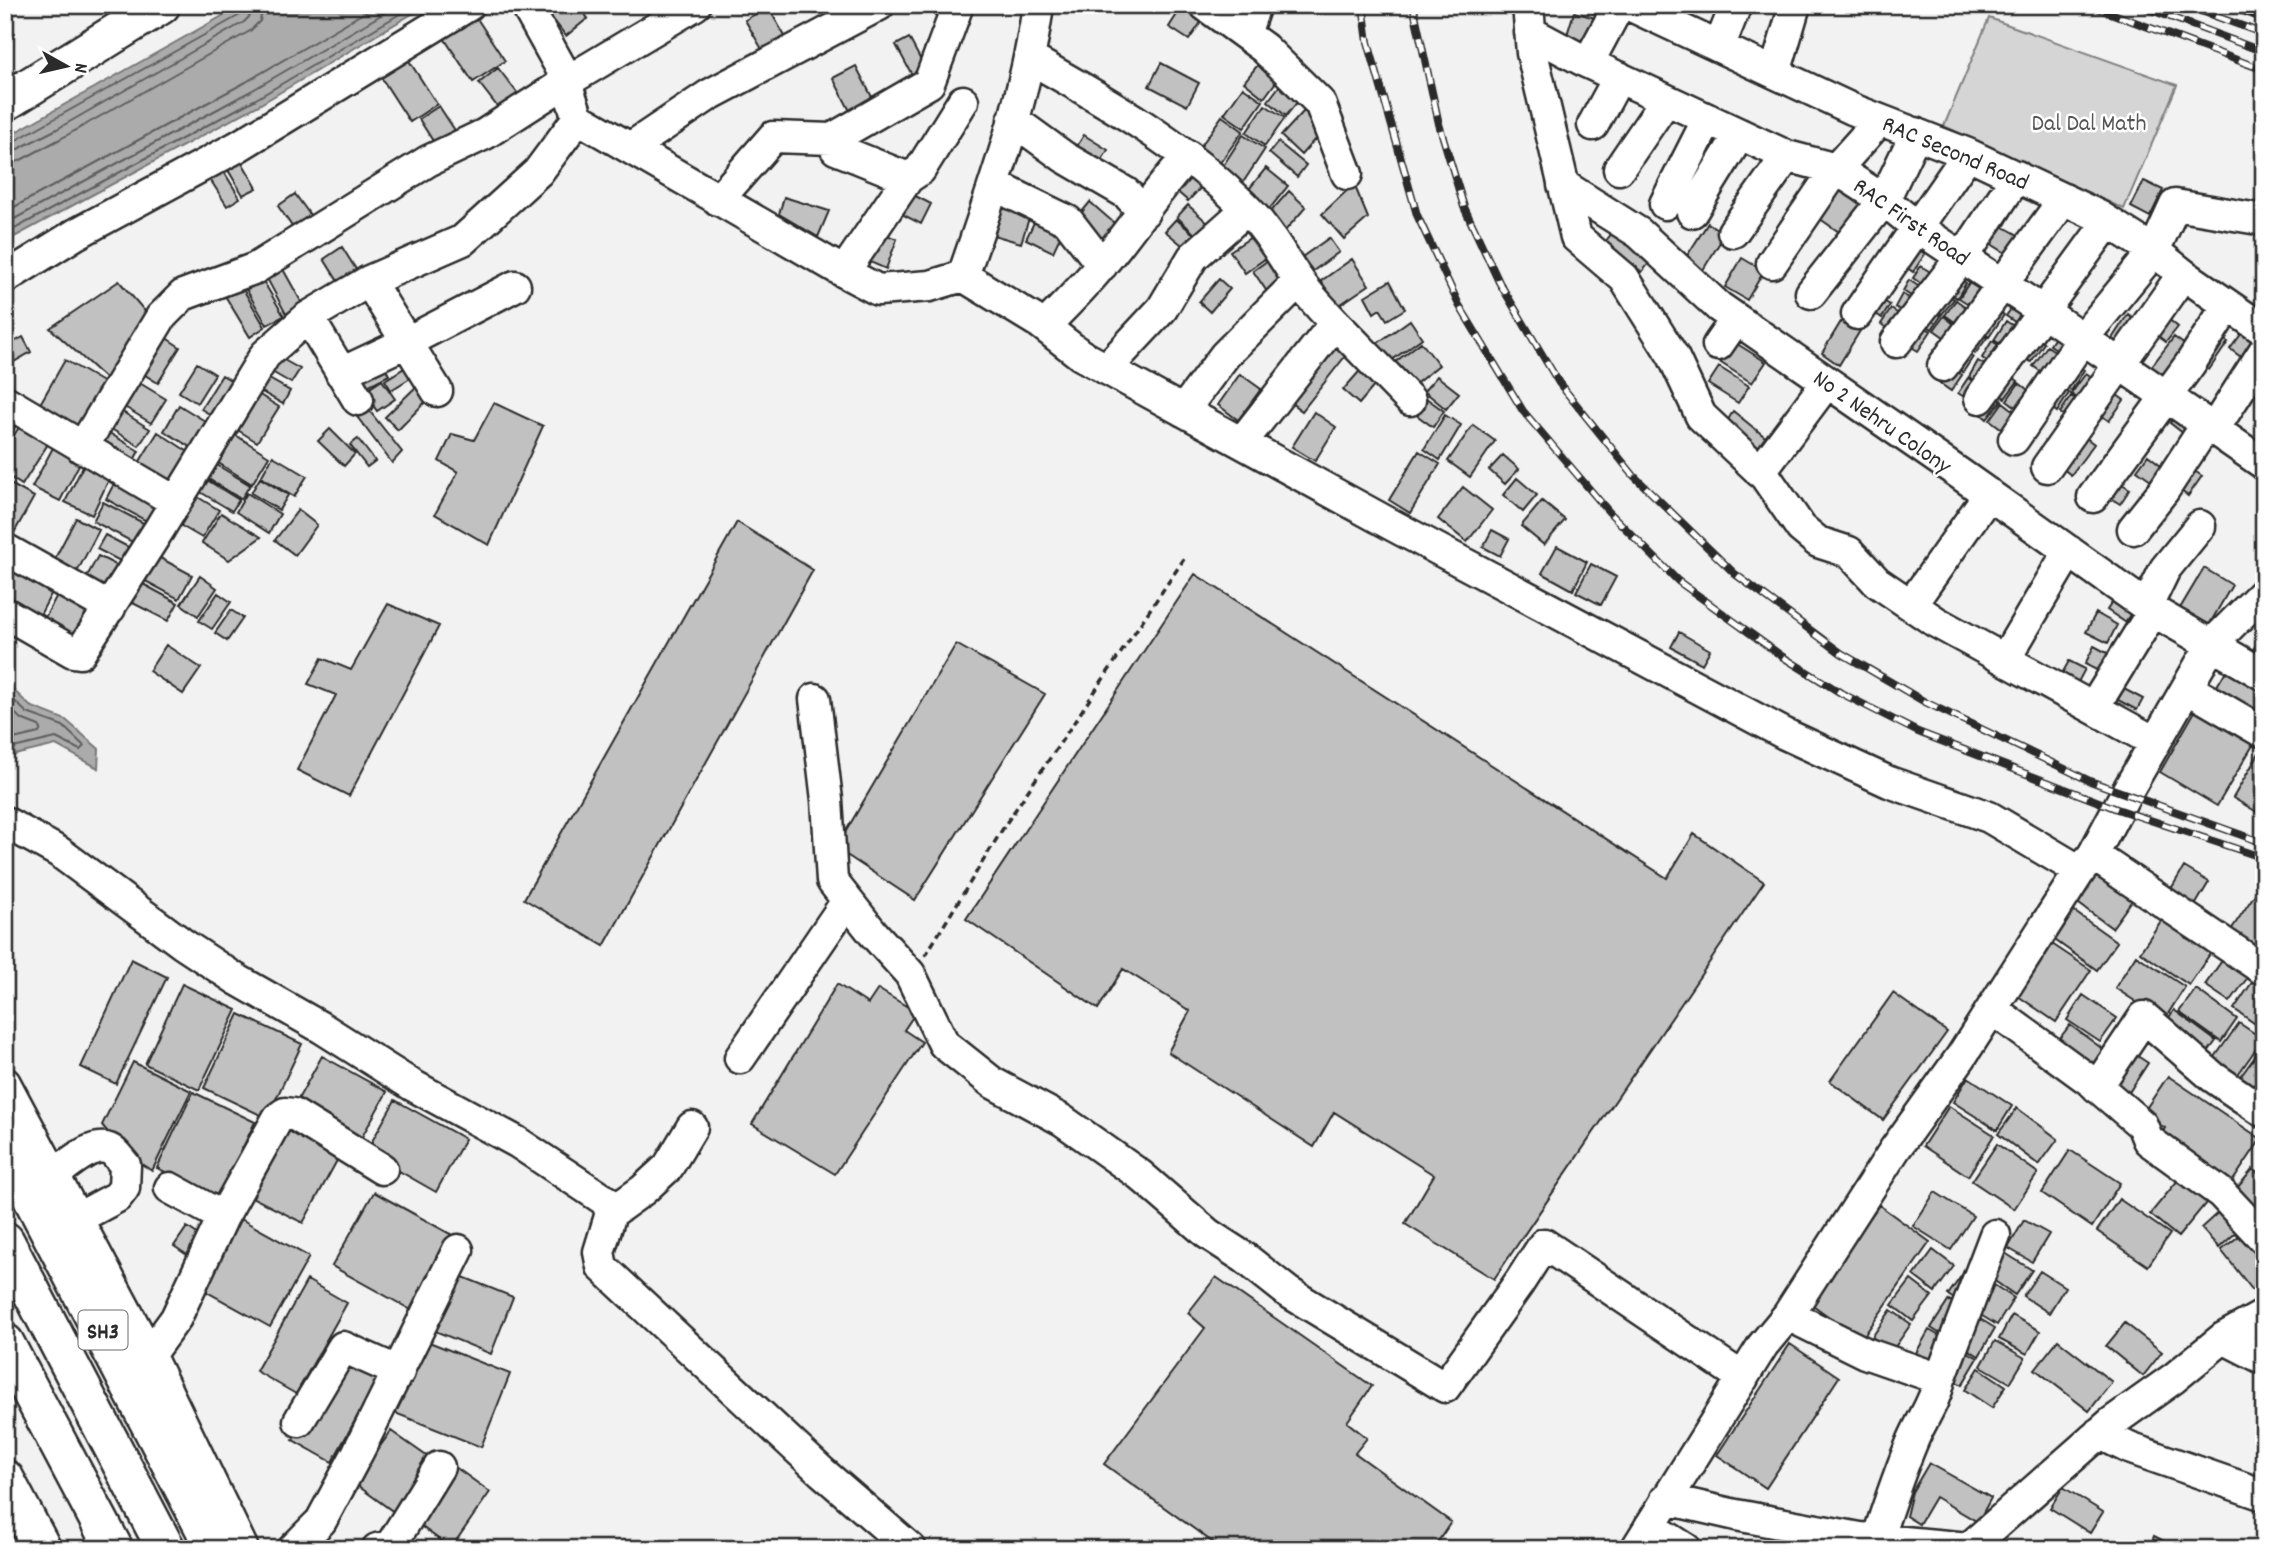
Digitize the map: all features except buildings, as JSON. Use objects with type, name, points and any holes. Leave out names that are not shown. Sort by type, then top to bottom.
[{"type":"main road","points":[[5,102],[161,5]]},
{"type":"main road","name":"SH3","points":[[5,1146],[215,1549]]},
{"type":"main road","points":[[5,1241],[166,1549]]},
{"type":"main road","points":[[5,1343],[114,1549]]},
{"type":"main road","points":[[5,1479],[42,1549]]},
{"type":"street","points":[[5,278],[76,234],[237,148],[469,5]]},
{"type":"street","points":[[526,5],[561,68],[578,118],[844,272],[878,290],[930,286],[963,276],[1045,326],[1081,355],[1106,369],[1785,734],[1889,782],[1989,817],[2086,863],[2264,970]]},
{"type":"street","points":[[82,448],[161,317],[183,295],[256,268],[428,162],[485,134],[695,5]]},
{"type":"street","points":[[630,148],[709,95],[879,5]]},
{"type":"street","points":[[718,200],[773,137],[832,139],[929,83],[958,5]]},
{"type":"street","points":[[963,276],[1003,161],[1029,58],[1038,5]]},
{"type":"street","points":[[1205,5],[1264,48],[1320,103],[1347,174]]},
{"type":"street","points":[[1245,34],[1255,5]]},
{"type":"street","points":[[1719,47],[1736,5]]},
{"type":"street","points":[[1775,73],[1795,5]]},
{"type":"street","points":[[1588,63],[1631,6]]},
{"type":"street","name":"RAC Second Road","points":[[1631,6],[1681,16],[1719,47],[2064,199],[2154,251],[2264,330]]},
{"type":"street","points":[[1529,19],[1532,53],[1576,237],[1624,278],[1673,356],[1701,415],[1760,472],[1801,528],[1818,542],[1849,552],[1877,582],[1936,622],[2155,742]]},
{"type":"street","name":"RAC First Road","points":[[1529,19],[1588,63],[1787,156],[1836,169],[2264,464]]},
{"type":"street","points":[[1029,58],[1099,97],[1188,156],[1264,227],[1299,281],[1335,323],[1410,400]]},
{"type":"street","points":[[1593,125],[1619,78]]},
{"type":"street","points":[[1619,169],[1666,100]]},
{"type":"street","points":[[844,272],[908,178],[920,170],[963,101]]},
{"type":"street","points":[[5,613],[73,652],[80,653],[265,355],[308,317],[369,281],[463,240],[538,172],[578,118]]},
{"type":"street","points":[[1708,119],[1678,208],[1740,134]]},
{"type":"street","points":[[1013,120],[1064,157],[1126,193],[1144,212]]},
{"type":"street","points":[[1772,262],[1836,169],[1880,120]]},
{"type":"street","points":[[1811,293],[1884,200],[1916,133]]},
{"type":"street","points":[[832,139],[836,149],[908,178]]},
{"type":"street","points":[[1857,314],[1968,155]]},
{"type":"street","points":[[1045,326],[1102,265],[1144,212],[1157,190],[1188,156]]},
{"type":"street","points":[[1733,232],[1787,156]]},
{"type":"street","points":[[1896,342],[1974,241],[2017,176]]},
{"type":"street","points":[[994,185],[1068,221],[1102,265]]},
{"type":"street","name":"No 2 Nehru Colony","points":[[1563,185],[1639,233],[1719,307],[2150,609],[2264,674]]},
{"type":"street","points":[[1943,366],[2064,199]]},
{"type":"street","points":[[2014,439],[2083,338],[2154,251],[2175,205],[2264,220]]},
{"type":"street","points":[[1106,369],[1162,309],[1193,257],[1247,209]]},
{"type":"street","points":[[1980,398],[2108,222]]},
{"type":"street","points":[[2047,467],[2183,274]]},
{"type":"street","points":[[369,281],[437,391]]},
{"type":"street","points":[[1183,411],[1225,355],[1299,281]]},
{"type":"street","points":[[341,373],[515,286]]},
{"type":"street","points":[[2093,497],[2190,364],[2228,305]]},
{"type":"street","points":[[308,317],[358,400]]},
{"type":"street","points":[[1718,345],[1736,319]]},
{"type":"street","points":[[1242,442],[1335,323]]},
{"type":"street","points":[[2133,528],[2164,490],[2264,351]]},
{"type":"street","points":[[1760,472],[1827,382]]},
{"type":"street","points":[[5,401],[176,502]]},
{"type":"street","points":[[1911,605],[1989,494]]},
{"type":"street","points":[[2094,707],[2150,609],[2165,569],[2200,526]]},
{"type":"street","points":[[5,549],[110,608]]},
{"type":"street","points":[[2005,659],[2069,551]]},
{"type":"street","points":[[1686,1549],[1643,1538],[1763,1345],[1788,1315],[1895,1149],[1961,1057],[2086,863],[2212,644],[2264,592]]},
{"type":"street","points":[[2187,688],[2261,732]]},
{"type":"street","points":[[815,699],[827,800],[832,881],[910,974],[944,1044],[993,1083],[1062,1120],[1140,1175],[1209,1234],[1245,1258],[1287,1292],[1445,1387],[1544,1244],[1744,1378]]},
{"type":"street","points":[[5,822],[59,852],[183,944],[236,979],[322,1028],[412,1085],[517,1142],[606,1201],[611,1213]]},
{"type":"street","points":[[740,1058],[847,901]]},
{"type":"street","points":[[1992,1009],[2097,1087],[2142,1125],[2148,1140],[2221,1193],[2264,1239]]},
{"type":"street","points":[[2097,1087],[2144,1017],[2213,1077],[2264,1112]]},
{"type":"street","points":[[5,1083],[149,1355],[243,1549]]},
{"type":"street","points":[[149,1355],[176,1318],[223,1217],[278,1118],[285,1113],[293,1114],[382,1169]]},
{"type":"street","points":[[692,1127],[668,1167],[643,1190],[611,1213],[598,1252],[602,1267],[822,1472],[911,1549]]},
{"type":"street","points":[[55,1174],[90,1151],[106,1147],[113,1150],[125,1165],[124,1188],[117,1197],[78,1218]]},
{"type":"street","points":[[170,1188],[223,1217]]},
{"type":"street","points":[[1877,1540],[1894,1487],[1914,1438],[1933,1404],[1995,1235]]},
{"type":"street","points":[[293,1549],[320,1521],[458,1250]]},
{"type":"street","points":[[1788,1315],[1865,1353],[1940,1379]]},
{"type":"street","points":[[1667,1499],[1736,1515],[1877,1540],[1969,1548],[2099,1433],[2223,1339],[2264,1315]]},
{"type":"street","points":[[2223,1339],[2264,1359]]},
{"type":"street","points":[[299,1421],[344,1347],[398,1371]]},
{"type":"street","points":[[2099,1433],[2129,1448],[2264,1495]]},
{"type":"street","points":[[377,1549],[391,1545],[439,1467]]},
{"type":"path","points":[[910,974],[931,948],[1007,822],[1184,559]]},
{"type":"green space","name":"Dal Dal Math","points":[[1989,18],[2177,85],[2124,209],[1944,126]]},
{"type":"water","points":[[242,5],[427,5],[259,105],[5,242],[5,138]]},
{"type":"water","points":[[5,682],[30,706],[66,720],[99,749],[98,768],[56,745],[6,757],[5,762]]},
{"type":"railway","points":[[1363,5],[1368,42],[1417,215],[1459,305],[1523,411],[1609,512],[1678,581],[1783,657],[1841,693],[1918,732],[2117,809],[2264,858]]},
{"type":"railway","points":[[1413,5],[1439,124],[1464,207],[1499,282],[1559,383],[1634,476],[1735,574],[1841,653],[1925,702],[2090,781],[2264,843]]},
{"type":"railway","points":[[2089,5],[2264,70]]},
{"type":"railway","points":[[2138,5],[2264,52]]},
{"type":"railway","points":[[2185,5],[2264,34]]},
{"type":"railway","points":[[2227,5],[2264,19]]}]
